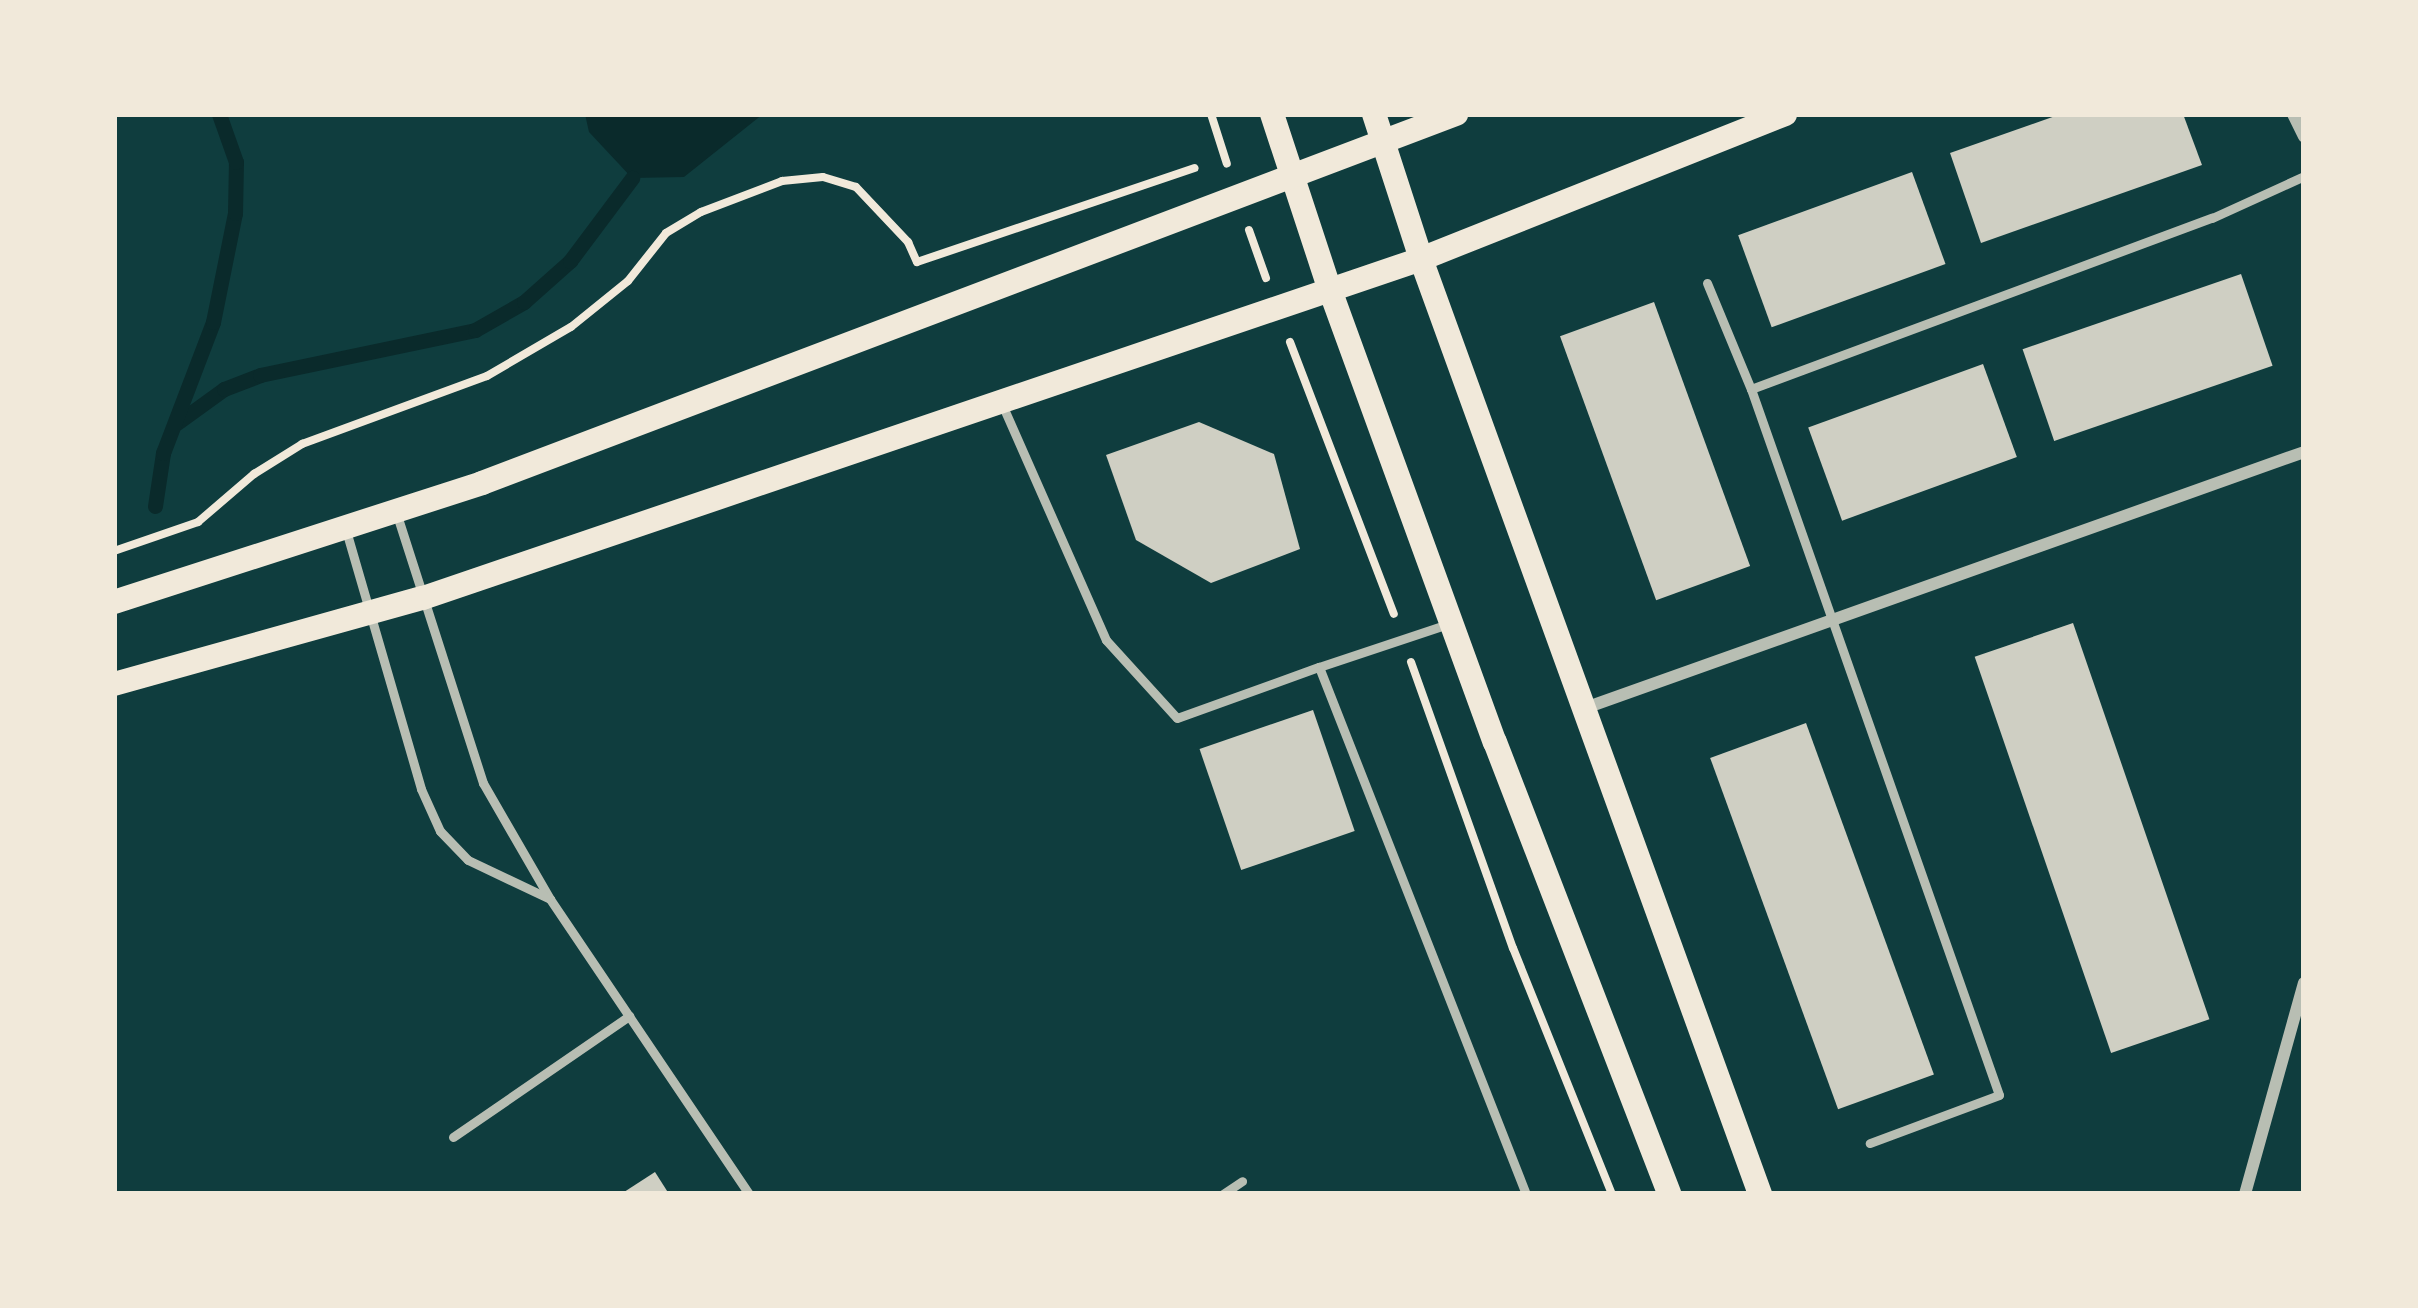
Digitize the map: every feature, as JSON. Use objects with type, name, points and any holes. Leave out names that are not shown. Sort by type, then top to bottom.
[{"type":"main road","points":[[1273,114],[1329,287],[1451,623],[1669,1194]]},
{"type":"main road","points":[[1375,114],[1421,259],[1588,707],[1760,1194]]},
{"type":"main road","points":[[114,602],[482,483],[1456,114]]},
{"type":"main road","points":[[114,684],[423,598],[1421,259],[1785,114]]},
{"type":"street","points":[[2293,114],[2304,136]]},
{"type":"street","points":[[1588,707],[2304,452]]},
{"type":"street","points":[[2246,1194],[2304,983]]},
{"type":"lane","points":[[1750,389],[2212,218],[2304,176]]},
{"type":"lane","points":[[1707,283],[1750,389],[1999,1095],[1870,1143]]},
{"type":"lane","points":[[1000,400],[1106,640],[1177,718],[1451,623]]},
{"type":"lane","points":[[395,511],[483,783],[550,899],[749,1194]]},
{"type":"lane","points":[[345,527],[421,789],[440,831],[468,860],[550,899]]},
{"type":"lane","points":[[1319,667],[1526,1194]]},
{"type":"lane","points":[[453,1137],[629,1016]]},
{"type":"lane","points":[[1222,1194],[1242,1181]]},
{"type":"path","points":[[114,550],[198,522],[254,474],[302,444],[487,376],[571,327],[628,281],[666,232],[700,212],[782,181],[823,177],[856,187],[908,242],[917,262],[1225,158]]},
{"type":"water","points":[[585,114],[763,114],[684,177],[632,178],[589,132]]},
{"type":"building","points":[[2061,114],[2183,114],[2202,165],[1981,243],[1950,153]]},
{"type":"building","points":[[1912,172],[1946,264],[1772,327],[1738,235]]},
{"type":"building","points":[[2241,274],[2273,366],[2054,441],[2023,349]]},
{"type":"building","points":[[1654,302],[1750,566],[1656,600],[1560,336]]},
{"type":"building","points":[[1983,364],[2017,457],[1842,521],[1808,428]]},
{"type":"building","points":[[1199,422],[1274,454],[1300,549],[1211,583],[1136,540],[1106,455]]},
{"type":"building","points":[[2073,623],[2209,1019],[2111,1053],[1975,657]]},
{"type":"building","points":[[1313,710],[1355,831],[1241,870],[1200,749]]},
{"type":"building","points":[[1806,723],[1934,1074],[1838,1109],[1710,758]]},
{"type":"building","points":[[655,1172],[669,1194],[621,1194]]},
{"type":"waterway","points":[[155,506],[163,453],[213,322],[235,213],[236,162],[219,114]]},
{"type":"waterway","points":[[177,423],[224,389],[260,375],[475,330],[524,302],[570,261],[632,178]]}]
